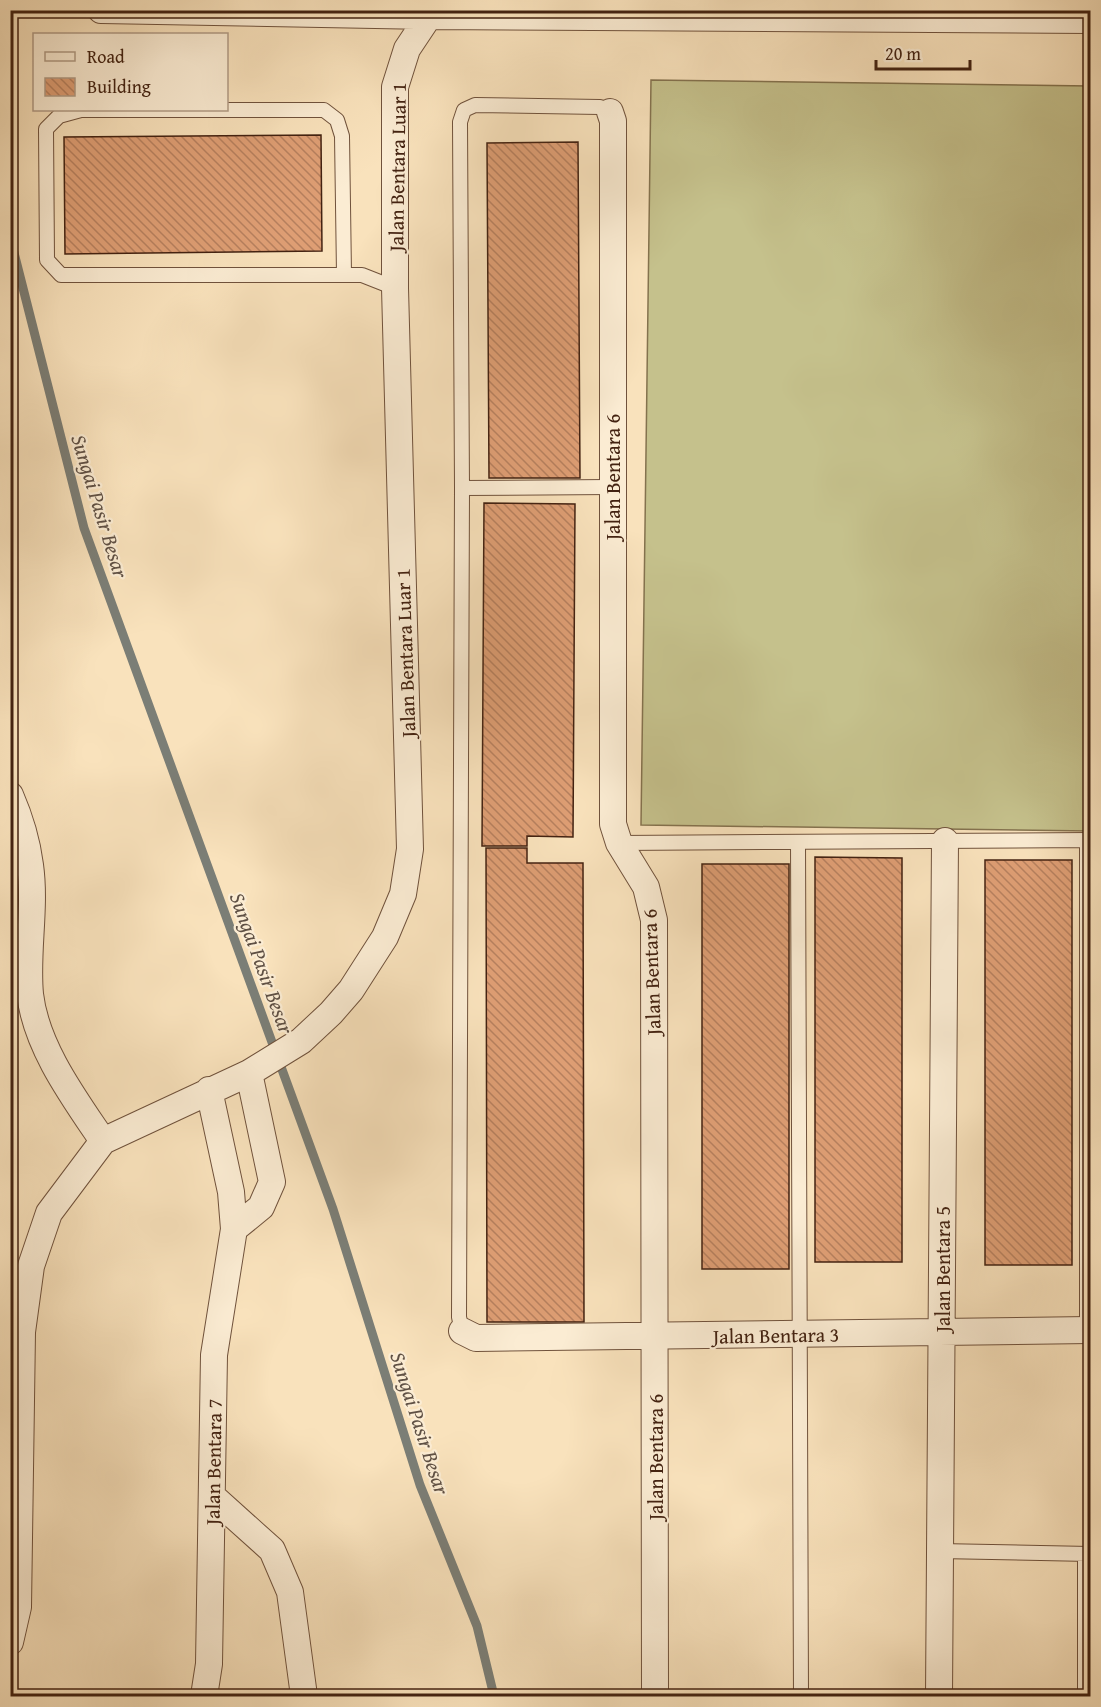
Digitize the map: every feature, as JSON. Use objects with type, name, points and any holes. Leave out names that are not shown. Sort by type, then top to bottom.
[{"type":"street","points":[[101,10],[429,16],[939,15],[1090,20]]},
{"type":"street","name":"Jalan Bentara Luar 1","points":[[103,1141],[256,1068],[301,1041],[351,990],[385,937],[403,894],[410,849],[395,288],[395,87],[407,49],[429,16]]},
{"type":"street","name":"Jalan Bentara 6","points":[[610,112],[613,121],[612,800],[614,824],[620,843],[646,886],[654,920],[655,1696]]},
{"type":"street","points":[[10,795],[22,825],[31,867],[20,995],[57,1067],[103,1141],[49,1213],[31,1266],[16,1333],[18,1607],[10,1642]]},
{"type":"street","name":"Jalan Bentara 5","points":[[939,1696],[945,842]]},
{"type":"street","points":[[234,1229],[261,1207],[272,1182],[256,1068]]},
{"type":"street","name":"Jalan Bentara 7","points":[[204,1696],[209,1664],[214,1355],[234,1229],[227,1171],[209,1090]]},
{"type":"street","name":"Jalan Bentara 3","points":[[462,1331],[476,1338],[1089,1330]]},
{"type":"street","points":[[213,1497],[272,1550],[290,1592],[304,1696]]},
{"type":"lane","points":[[462,1331],[459,1305],[462,488],[460,122],[464,110],[475,105],[600,107],[610,112]]},
{"type":"lane","points":[[228,110],[324,110],[337,120],[342,136],[344,274]]},
{"type":"lane","points":[[77,111],[59,116],[46,129],[47,260],[61,275],[344,274],[362,275],[395,288]]},
{"type":"lane","points":[[462,488],[611,487]]},
{"type":"lane","points":[[620,843],[1089,840],[1089,1330]]},
{"type":"lane","points":[[798,842],[801,1696]]},
{"type":"lane","points":[[939,1551],[1088,1554],[1085,1696]]},
{"type":"shaded area","points":[[651,80],[1090,86],[1090,831],[641,825]]},
{"type":"building","points":[[321,135],[322,251],[65,254],[64,137]]},
{"type":"building","points":[[578,142],[580,478],[489,478],[487,143]]},
{"type":"building","points":[[484,503],[575,504],[573,837],[527,836],[527,846],[482,846]]},
{"type":"building","points":[[486,848],[527,848],[527,863],[583,863],[584,1322],[487,1322]]},
{"type":"building","points":[[815,857],[902,858],[902,1262],[815,1262]]},
{"type":"building","points":[[985,860],[1072,860],[1072,1265],[985,1265]]},
{"type":"building","points":[[702,864],[789,864],[789,1269],[702,1269]]},
{"type":"waterway","name":"Sungai Pasir Besar","points":[[10,237],[84,528],[333,1209],[420,1485],[477,1626],[494,1696]]}]
